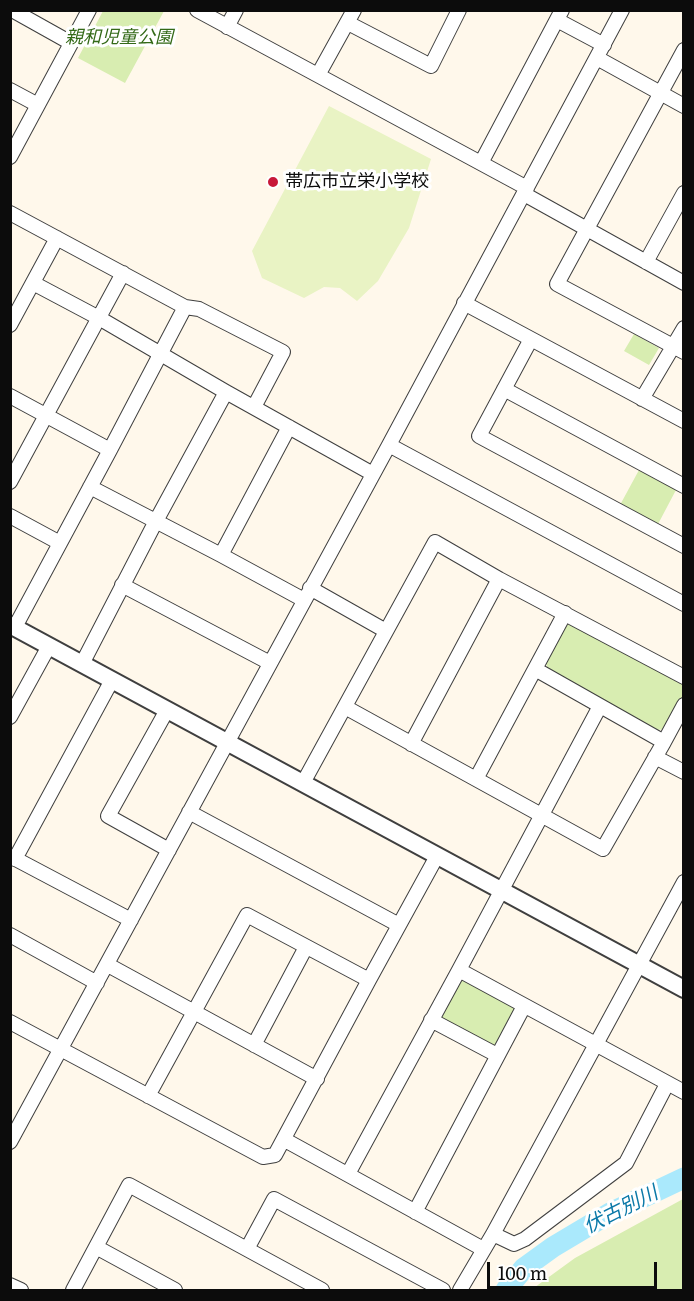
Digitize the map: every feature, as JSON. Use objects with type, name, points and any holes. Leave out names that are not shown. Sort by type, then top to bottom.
[{"type":"street","points":[[12,10],[71,43]]},
{"type":"street","points":[[10,157],[89,10]]},
{"type":"street","points":[[197,10],[481,163],[587,229],[684,283]]},
{"type":"street","points":[[227,27],[236,10]]},
{"type":"street","points":[[318,75],[351,16],[431,66],[459,10]]},
{"type":"street","points":[[10,1142],[15,1122],[61,1049],[108,965],[622,10]]},
{"type":"street","points":[[481,163],[560,15],[604,45]]},
{"type":"street","points":[[678,350],[557,284],[684,50]]},
{"type":"street","points":[[597,58],[684,106]]},
{"type":"street","points":[[10,90],[38,105]]},
{"type":"street","points":[[646,262],[684,193]]},
{"type":"street","points":[[10,213],[185,307],[199,309],[283,352],[254,407]]},
{"type":"street","points":[[10,325],[57,238]]},
{"type":"street","points":[[10,482],[123,273]]},
{"type":"street","points":[[33,283],[99,318],[373,474]]},
{"type":"street","points":[[464,303],[684,421]]},
{"type":"street","points":[[185,307],[90,488],[12,628],[684,989]]},
{"type":"street","points":[[642,399],[678,350],[684,328]]},
{"type":"street","points":[[531,339],[478,436],[684,546]]},
{"type":"street","points":[[504,389],[684,486]]},
{"type":"street","points":[[82,664],[226,392]]},
{"type":"street","points":[[10,396],[110,450]]},
{"type":"street","points":[[221,555],[289,427]]},
{"type":"street","points":[[389,445],[684,604]]},
{"type":"street","points":[[90,488],[221,555],[386,631]]},
{"type":"street","points":[[10,516],[60,543]]},
{"type":"street","points":[[303,783],[435,542],[499,579],[684,677]]},
{"type":"street","points":[[411,744],[499,579]]},
{"type":"street","points":[[122,585],[270,663]]},
{"type":"street","points":[[476,779],[565,613]]},
{"type":"street","points":[[10,717],[49,646]]},
{"type":"street","points":[[535,669],[664,742]]},
{"type":"street","points":[[112,680],[13,858],[131,920]]},
{"type":"street","points":[[345,707],[603,849],[684,705]]},
{"type":"street","points":[[348,1174],[600,706]]},
{"type":"street","points":[[167,710],[108,816],[169,850]]},
{"type":"street","points":[[655,758],[684,772]]},
{"type":"street","points":[[189,812],[399,925]]},
{"type":"street","points":[[10,1022],[263,1158],[275,1155],[437,856]]},
{"type":"street","points":[[460,1290],[493,1234],[682,888]]},
{"type":"street","points":[[148,1096],[247,915],[369,980]]},
{"type":"street","points":[[10,935],[97,983]]},
{"type":"street","points":[[254,1045],[306,947]]},
{"type":"street","points":[[108,965],[317,1079]]},
{"type":"street","points":[[459,970],[684,1092]]},
{"type":"street","points":[[415,1212],[524,1006]]},
{"type":"street","points":[[432,1020],[497,1055]]},
{"type":"street","points":[[493,1234],[514,1244],[525,1239],[626,1163],[667,1084]]},
{"type":"street","points":[[285,1140],[483,1249]]},
{"type":"street","points":[[73,1290],[129,1185],[322,1290]]},
{"type":"street","points":[[247,1249],[274,1199],[443,1290]]},
{"type":"street","points":[[96,1247],[175,1290]]},
{"type":"street","points":[[10,1285],[21,1290]]},
{"type":"green space","name":"親和児童公園","points":[[103,11],[164,11],[125,83],[78,58]]},
{"type":"green space","points":[[329,106],[431,159],[409,228],[378,281],[357,301],[340,288],[324,287],[304,298],[262,278],[252,251]]},
{"type":"green space","points":[[634,334],[659,348],[649,365],[624,351]]},
{"type":"green space","points":[[639,470],[676,490],[657,526],[620,505]]},
{"type":"green space","points":[[567,622],[682,683],[683,696],[665,729],[657,730],[548,670],[546,663]]},
{"type":"green space","points":[[462,979],[516,1009],[494,1048],[441,1019]]},
{"type":"green space","points":[[683,1199],[683,1290],[531,1290],[575,1258]]},
{"type":"waterway","name":"伏古別川","points":[[506,1290],[524,1268],[553,1247],[610,1213],[684,1178]]},
{"type":"place","name":"帯広市立栄小学校","points":[[273,182]]}]
